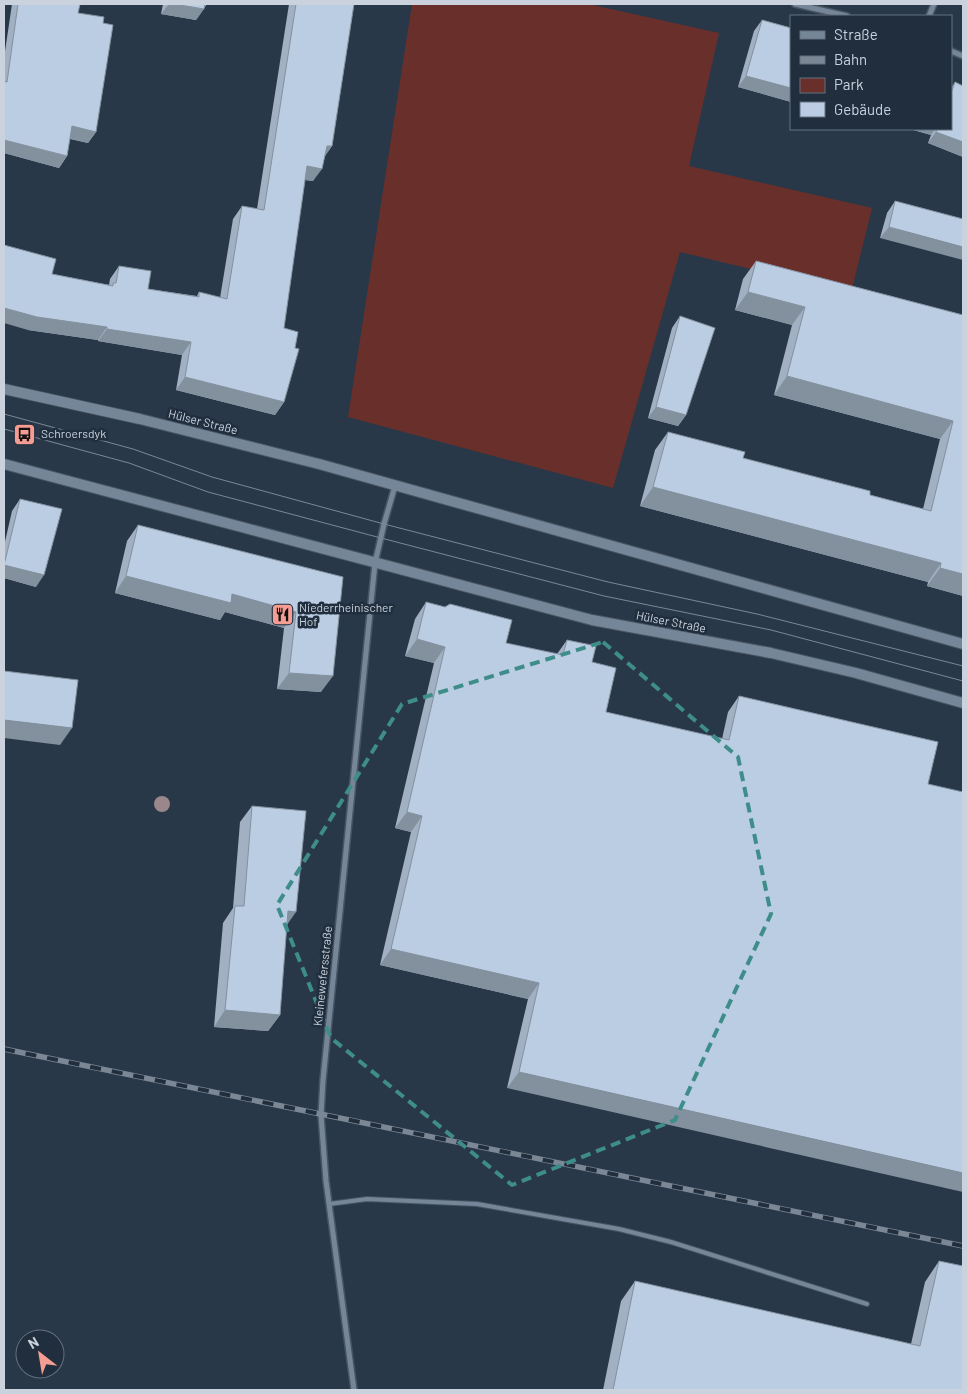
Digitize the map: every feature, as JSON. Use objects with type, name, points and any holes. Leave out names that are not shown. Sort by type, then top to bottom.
[{"type":"street","points":[[795,4],[843,15]]},
{"type":"street","name":"Hülser Straße","points":[[4,389],[140,419],[319,464],[963,644]]},
{"type":"street","name":"Hülser Straße","points":[[4,464],[592,620],[771,653],[856,673],[963,703]]},
{"type":"street","points":[[375,563],[395,486]]},
{"type":"street","name":"Kleinewefersstraße","points":[[354,1390],[329,1204],[322,1115],[323,1080],[375,563]]},
{"type":"lane","points":[[329,1204],[367,1199],[477,1204],[619,1229],[671,1242],[868,1304]]},
{"type":"highlighted area","points":[[603,642],[738,757],[771,914],[675,1120],[512,1185],[331,1038],[277,905],[402,704]]},
{"type":"green space","points":[[412,4],[588,4],[719,33],[689,166],[872,208],[851,293],[680,252],[613,488],[348,417]]},
{"type":"building","points":[[18,4],[80,4],[78,13],[104,17],[103,23],[113,25],[96,132],[72,126],[67,156],[4,140],[4,81],[7,82]]},
{"type":"building","points":[[174,4],[205,4],[204,9]]},
{"type":"building","points":[[296,4],[354,4],[332,146],[327,146],[322,169],[307,166],[284,328],[298,332],[295,348],[299,349],[284,402],[185,377],[191,342],[37,317],[4,308],[4,245],[56,259],[52,274],[113,286],[113,283],[116,283],[119,266],[151,271],[148,289],[199,297],[199,292],[227,299],[242,206],[264,210]]},
{"type":"building","points":[[762,20],[790,28],[790,88],[746,76]]},
{"type":"building","points":[[955,82],[963,86],[963,142],[936,132],[937,130],[952,130],[952,90]]},
{"type":"building","points":[[895,201],[963,219],[963,247],[889,227]]},
{"type":"building","points":[[756,261],[963,315],[963,574],[940,568],[941,563],[653,487],[668,432],[745,452],[743,458],[870,491],[870,495],[931,511],[953,421],[787,376],[805,307],[748,292]]},
{"type":"building","points":[[680,316],[715,328],[686,415],[656,407]]},
{"type":"building","points":[[20,499],[62,509],[44,575],[4,565]]},
{"type":"building","name":"Niederrheinischer Hof","points":[[138,525],[343,577],[333,676],[289,673],[296,612],[232,594],[231,603],[126,576]]},
{"type":"building","points":[[426,602],[445,607],[450,604],[512,620],[506,643],[563,655],[567,640],[596,646],[592,662],[616,668],[606,712],[729,740],[739,696],[938,742],[928,784],[963,792],[963,1173],[519,1072],[539,983],[391,949],[422,816],[407,812],[445,647],[417,639]]},
{"type":"building","points":[[4,671],[78,680],[72,728],[4,720]]},
{"type":"building","points":[[252,806],[306,811],[296,912],[288,911],[280,1015],[225,1010],[235,906],[244,906]]},
{"type":"building","points":[[939,1261],[963,1266],[963,1390],[613,1390],[635,1281],[920,1346]]},
{"type":"tram line","points":[[4,414],[133,449],[212,477],[384,524],[608,582],[757,614],[963,666]]},
{"type":"tram line","points":[[4,429],[129,463],[208,492],[381,538],[604,596],[771,630],[963,681]]},
{"type":"railway","points":[[4,1049],[963,1246]]},
{"type":"place","name":"Schroersdyk","points":[[25,434]]},
{"type":"place","name":"Niederrheinischer Hof","points":[[283,615]]}]
